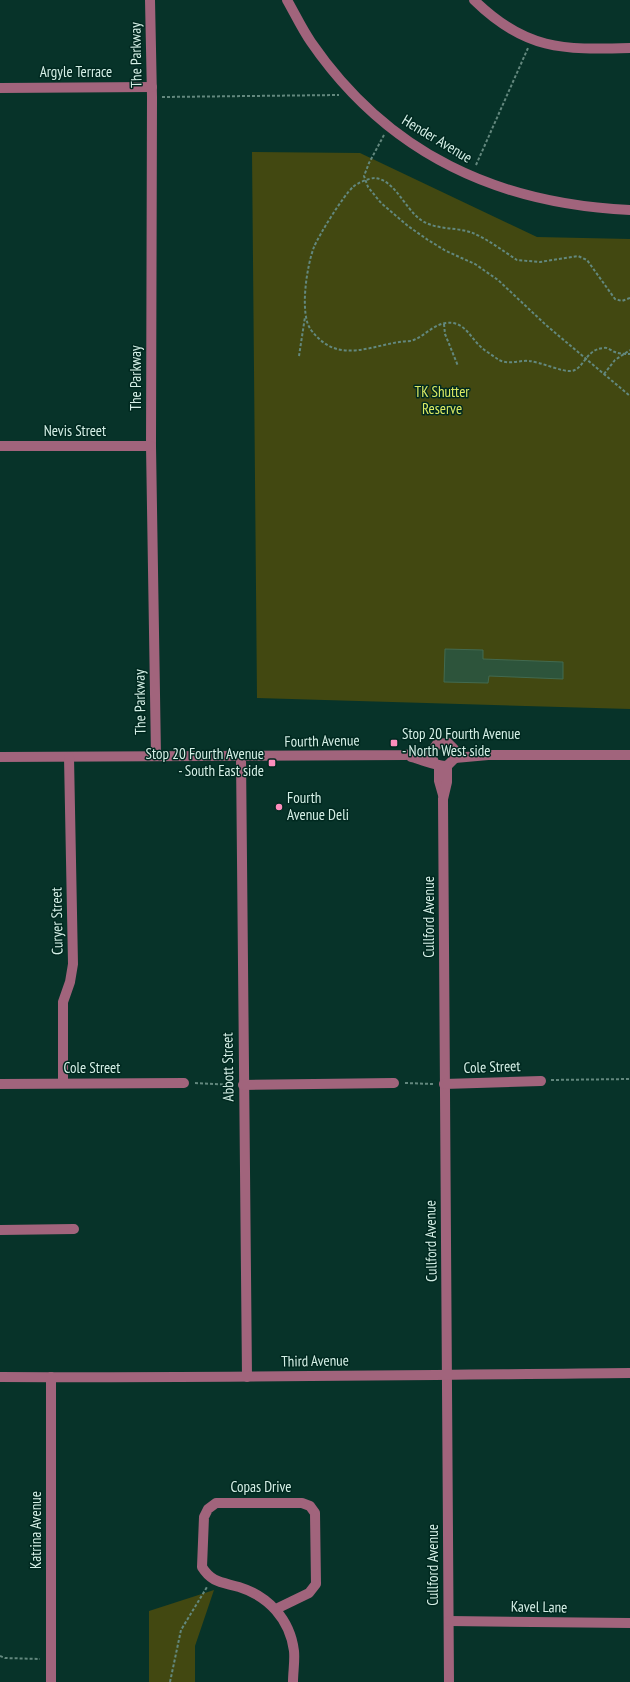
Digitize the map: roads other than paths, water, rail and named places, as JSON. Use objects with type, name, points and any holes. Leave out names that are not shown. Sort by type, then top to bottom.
[{"type":"street","name":"The Parkway","points":[[150,0],[152,92],[151,446],[156,756]]},
{"type":"street","name":"Hender Avenue","points":[[287,0],[310,41],[332,70],[354,95],[389,127],[420,149],[471,177],[508,191],[544,200],[591,208],[630,210]]},
{"type":"street","points":[[474,0],[493,19],[512,31],[532,40],[578,50],[630,48]]},
{"type":"street","name":"Argyle Terrace","points":[[0,88],[152,92]]},
{"type":"street","name":"Nevis Street","points":[[0,446],[151,446]]},
{"type":"street","points":[[454,754],[448,743],[443,742],[437,744],[431,752],[431,757],[440,765],[454,754],[630,755]]},
{"type":"street","name":"Fourth Avenue","points":[[0,757],[241,757],[405,755],[431,752]]},
{"type":"street","name":"Fourth Avenue","points":[[405,755],[440,765]]},
{"type":"street","name":"Curyer Street","points":[[63,1083],[63,1002],[70,982],[73,964],[69,757]]},
{"type":"street","name":"Abbott Street","points":[[241,757],[247,1377]]},
{"type":"street","name":"Cullford Avenue","points":[[440,765],[447,782],[444,799],[444,1084],[448,1375],[449,1682]]},
{"type":"street","name":"Cole Street","points":[[444,1084],[541,1081]]},
{"type":"street","name":"Cole Street","points":[[0,1084],[184,1083]]},
{"type":"street","points":[[244,1085],[394,1083]]},
{"type":"street","points":[[0,1230],[74,1229]]},
{"type":"street","name":"Third Avenue","points":[[0,1377],[247,1377],[630,1373]]},
{"type":"street","name":"Katrina Avenue","points":[[51,1377],[51,1682]]},
{"type":"street","name":"Copas Drive","points":[[276,1609],[309,1593],[316,1584],[315,1513],[310,1506],[302,1503],[232,1501],[216,1503],[208,1509],[204,1517],[202,1567],[213,1579],[255,1593],[276,1609],[292,1639],[294,1652],[293,1682]]},
{"type":"street","name":"Kavel Lane","points":[[448,1621],[630,1623]]},
{"type":"place","name":"Stop 20 Fourth Avenue - North West side","points":[[394,743]]},
{"type":"place","name":"Stop 20 Fourth Avenue - South East side","points":[[272,763]]},
{"type":"place","name":"Fourth Avenue Deli","points":[[279,807]]},
{"type":"park label","name":"TK Shutter Reserve","points":[[442,400]]}]
